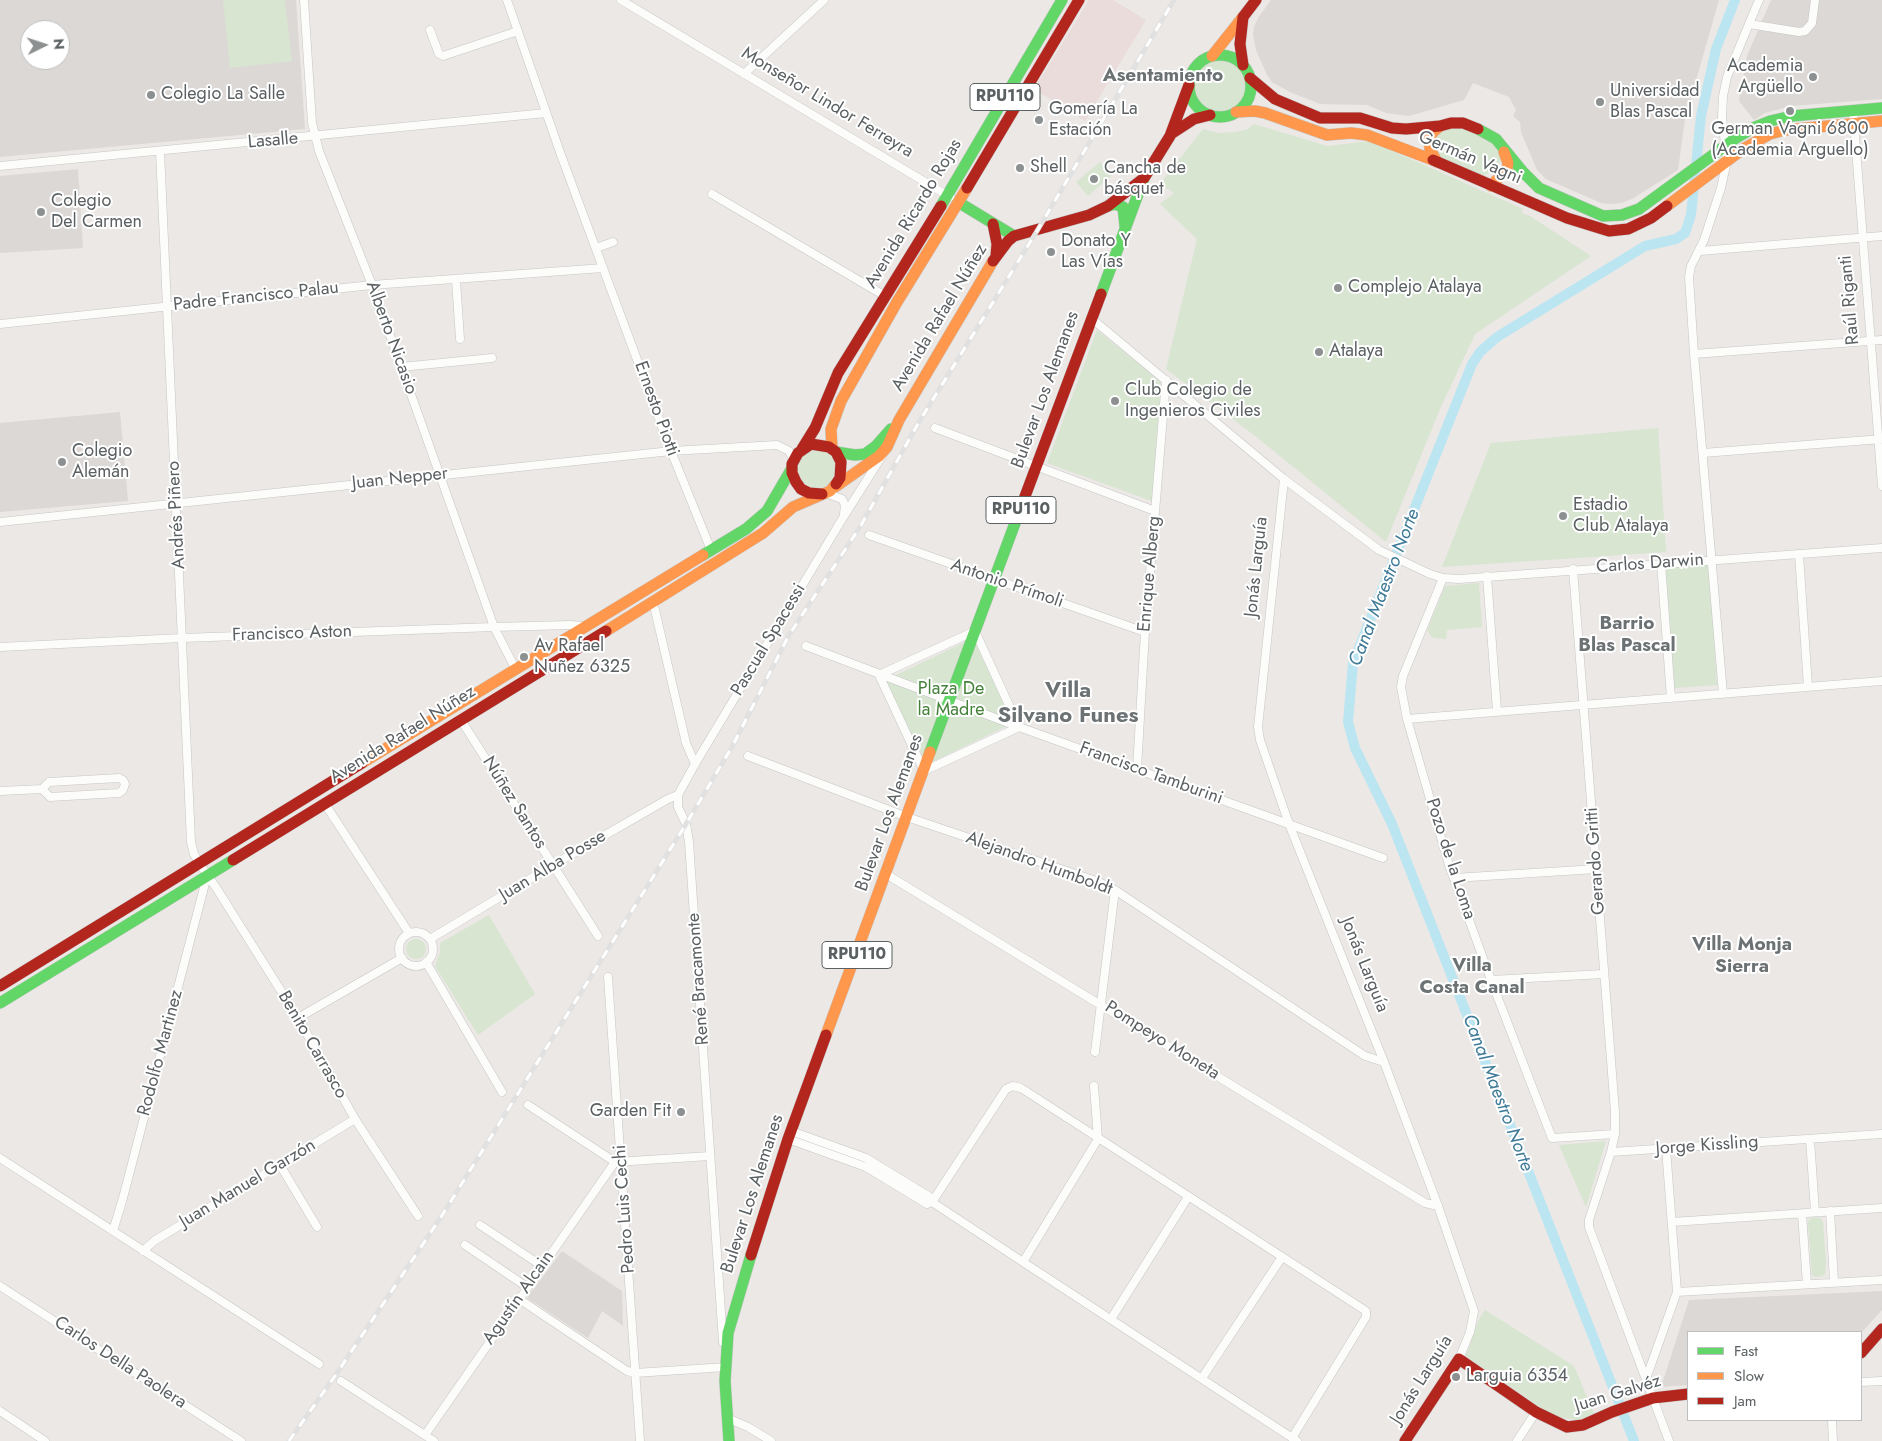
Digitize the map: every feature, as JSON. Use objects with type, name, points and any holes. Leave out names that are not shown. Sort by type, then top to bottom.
[{"type":"main road","name":"Avenida Ricardo Rojas","points":[[801,449],[815,428],[838,373],[948,195],[1062,0]]},
{"type":"main road","points":[[1108,206],[1144,178],[1170,136],[1189,85],[1191,74],[1197,64],[1212,56],[1256,0]]},
{"type":"main road","name":"Avenida Ricardo Rojas","points":[[834,450],[831,429],[841,401],[1077,3]]},
{"type":"main road","points":[[1170,136],[1194,119],[1210,115],[1223,116],[1236,112],[1249,97],[1251,88],[1250,78],[1243,65],[1240,44],[1243,17]]},
{"type":"main road","points":[[1212,56],[1227,55],[1243,65]]},
{"type":"main road","name":"Germán Vagni","points":[[1250,78],[1275,99],[1320,118],[1360,118],[1392,128],[1419,128],[1451,123],[1475,127],[1496,139],[1523,172],[1546,193],[1603,216],[1622,215],[1648,203],[1725,146]]},
{"type":"main road","points":[[1189,85],[1194,102],[1198,108],[1210,115]]},
{"type":"main road","points":[[1725,146],[1755,127],[1770,121],[1792,116],[1882,108]]},
{"type":"main road","name":"Germán Vagni","points":[[1236,112],[1255,111],[1265,113],[1327,135],[1359,133],[1437,162],[1581,224],[1609,231],[1628,230],[1638,226],[1682,196],[1727,161]]},
{"type":"main road","points":[[1727,161],[1752,143],[1777,132],[1882,121]]},
{"type":"main road","points":[[1437,162],[1430,149],[1429,140],[1433,132],[1440,126]]},
{"type":"main road","points":[[1491,186],[1507,169],[1506,156],[1502,147]]},
{"type":"main road","name":"Bulevar Los Alemanes","points":[[729,1441],[726,1367],[728,1333],[736,1302],[790,1135],[908,817],[948,700],[995,580],[1144,178]]},
{"type":"main road","name":"Monseñor Lindor Ferreyra","points":[[958,202],[1014,236]]},
{"type":"main road","points":[[1014,236],[1079,219],[1115,204],[1123,207],[1125,228]]},
{"type":"main road","points":[[993,224],[997,238],[996,256]]},
{"type":"main road","name":"Avenida Rafael Núñez","points":[[0,1004],[755,539],[793,507],[827,491],[879,456],[887,447],[899,420],[996,256],[1014,236]]},
{"type":"main road","name":"Avenida Rafael Núñez","points":[[0,986],[515,668],[746,529],[771,506],[801,449],[817,444],[834,450],[860,455],[870,451],[899,420]]},
{"type":"main road","name":"RPU110","points":[[827,491],[840,478],[842,467],[834,450]]},
{"type":"main road","points":[[793,464],[796,482],[801,488],[809,493],[827,491]]},
{"type":"main road","points":[[461,720],[460,711],[465,704],[524,668],[532,658]]},
{"type":"main road","points":[[207,876],[208,867],[228,854],[229,845]]},
{"type":"main road","points":[[176,896],[176,888],[198,873],[199,863]]},
{"type":"main road","points":[[1862,1352],[1882,1329]]},
{"type":"main road","name":"Juan Galvéz","points":[[1458,1359],[1536,1412],[1558,1424],[1575,1427],[1653,1398],[1687,1394]]},
{"type":"main road","name":"Jonás Larguía","points":[[1405,1441],[1458,1359]]},
{"type":"street","name":"Alberto Nicasio","points":[[304,0],[312,123],[318,151],[372,285],[494,627],[515,668]]},
{"type":"street","points":[[507,0],[596,248],[613,242]]},
{"type":"street","name":"Monseñor Lindor Ferreyra","points":[[621,0],[958,202]]},
{"type":"street","points":[[744,74],[824,0]]},
{"type":"street","points":[[1723,694],[1694,354],[1690,266],[1700,251],[1721,188],[1727,161],[1722,118],[1723,96],[1727,77],[1748,24],[1760,0]]},
{"type":"street","points":[[1748,24],[1799,32],[1805,31],[1812,23],[1815,0]]},
{"type":"street","points":[[430,30],[439,54],[444,56],[518,31]]},
{"type":"street","name":"Raúl Riganti","points":[[1853,110],[1862,237],[1881,440],[1882,486]]},
{"type":"street","name":"Lasalle","points":[[0,166],[315,137],[546,113]]},
{"type":"street","name":"Andrés Piñero","points":[[160,151],[190,842],[194,854],[207,876]]},
{"type":"street","points":[[712,194],[886,296]]},
{"type":"street","points":[[1700,251],[1882,236]]},
{"type":"street","name":"Ernesto Piotti","points":[[596,248],[671,452],[711,550]]},
{"type":"street","name":"Padre Francisco Palau","points":[[0,324],[372,285],[603,268]]},
{"type":"street","points":[[456,280],[460,339]]},
{"type":"street","points":[[1091,318],[1284,479]]},
{"type":"street","points":[[1694,354],[1882,340]]},
{"type":"street","points":[[401,367],[492,358]]},
{"type":"street","name":"Enrique Alberg","points":[[1137,768],[1166,380]]},
{"type":"street","points":[[935,428],[1156,511]]},
{"type":"street","points":[[1703,453],[1881,440]]},
{"type":"street","name":"Juan Nepper","points":[[0,522],[176,502],[671,452],[777,445],[789,451],[793,464]]},
{"type":"street","name":"Pascual Spacessi","points":[[695,764],[887,447]]},
{"type":"street","name":"Carlos Darwin","points":[[1284,479],[1379,550],[1420,570],[1443,578],[1459,579],[1573,569],[1882,548]]},
{"type":"street","name":"Jonás Larguía","points":[[1284,479],[1258,726],[1260,740],[1289,824],[1384,1062],[1438,1206],[1474,1311],[1470,1332],[1458,1359]]},
{"type":"street","points":[[827,491],[844,501],[846,508],[844,516]]},
{"type":"street","name":"Antonio Prímoli","points":[[868,535],[1146,632]]},
{"type":"street","points":[[1799,554],[1808,687]]},
{"type":"street","points":[[1661,563],[1671,698]]},
{"type":"street","name":"Gerardo Gritti","points":[[1573,569],[1615,1112],[1615,1134],[1611,1152]]},
{"type":"street","points":[[1488,576],[1497,711]]},
{"type":"street","name":"Pozo de la Loma","points":[[1443,578],[1400,687],[1407,718],[1454,878],[1490,980],[1552,1138],[1615,1134]]},
{"type":"street","points":[[652,603],[686,743],[695,764],[678,795]]},
{"type":"street","name":"Francisco Aston","points":[[0,648],[182,638],[494,627],[584,626]]},
{"type":"street","points":[[975,631],[1019,727],[924,771],[879,675],[975,631]]},
{"type":"street","name":"Francisco Tamburini","points":[[806,646],[1019,727],[1383,858]]},
{"type":"street","points":[[1407,718],[1882,680]]},
{"type":"street","name":"Núñez Santos","points":[[461,720],[598,936]]},
{"type":"street","name":"Alejandro Humboldt","points":[[748,756],[908,817],[1099,882],[1115,890],[1365,1056],[1384,1062]]},
{"type":"street","points":[[0,792],[42,789],[49,782],[119,778],[125,784],[123,790],[119,793],[50,797],[42,789]]},
{"type":"street","name":"Juan Alba Posse","points":[[430,939],[553,865],[678,795]]},
{"type":"street","name":"René Bracamonte","points":[[678,795],[678,807],[686,824],[689,842],[726,1367]]},
{"type":"street","points":[[325,804],[409,933]]},
{"type":"street","points":[[1454,878],[1596,869]]},
{"type":"street","name":"Pompeyo Moneta","points":[[886,874],[1102,1004],[1425,1203],[1438,1206]]},
{"type":"street","name":"Benito Carrasco","points":[[207,876],[298,1018],[355,1119],[418,1216]]},
{"type":"street","name":"Rodolfo Martinez","points":[[113,1231],[207,876]]},
{"type":"street","points":[[1095,1052],[1115,890]]},
{"type":"street","points":[[409,933],[423,933],[430,939],[433,952],[426,962],[415,966],[407,963],[402,958],[400,944],[409,933]]},
{"type":"street","points":[[298,1018],[402,958]]},
{"type":"street","points":[[426,962],[502,1092]]},
{"type":"street","points":[[1490,980],[1604,974]]},
{"type":"street","name":"Pedro Luis Cechi","points":[[608,977],[618,1162],[640,1441]]},
{"type":"street","points":[[790,1135],[866,1166],[927,1204],[932,1202],[1006,1089],[1013,1086],[1021,1088],[1361,1307],[1366,1311],[1366,1317],[1295,1439],[932,1202]]},
{"type":"street","points":[[1023,1262],[1098,1139],[1094,1086]]},
{"type":"street","points":[[528,1105],[618,1162],[710,1156]]},
{"type":"street","name":"Juan Manuel Garzón","points":[[143,1251],[154,1241],[355,1119]]},
{"type":"street","name":"Jorge Kissling","points":[[1611,1152],[1882,1134]]},
{"type":"street","points":[[1810,1139],[1815,1212]]},
{"type":"street","points":[[1646,1379],[1677,1292],[1666,1148]]},
{"type":"street","points":[[1611,1152],[1589,1220],[1589,1227],[1669,1441]]},
{"type":"street","points":[[0,1158],[319,1364]]},
{"type":"street","name":"Agustín Alcain","points":[[425,1435],[518,1299],[618,1162]]},
{"type":"street","points":[[280,1165],[318,1227]]},
{"type":"street","points":[[1111,1319],[1188,1197]]},
{"type":"street","points":[[1672,1222],[1882,1208]]},
{"type":"street","points":[[1830,1212],[1834,1282]]},
{"type":"street","points":[[1802,1214],[1807,1284]]},
{"type":"street","points":[[480,1225],[542,1266]]},
{"type":"street","points":[[464,1245],[527,1287]]},
{"type":"street","points":[[1202,1378],[1282,1257]]},
{"type":"street","points":[[1677,1292],[1882,1280]]},
{"type":"street","name":"Carlos Della Paolera","points":[[0,1286],[241,1441]]},
{"type":"street","points":[[518,1299],[622,1368],[635,1372],[726,1367]]},
{"type":"street","points":[[1862,1382],[1882,1381]]},
{"type":"street","points":[[341,1382],[434,1441]]},
{"type":"street","points":[[0,1412],[44,1441]]},
{"type":"street","points":[[1517,1441],[1536,1412]]},
{"type":"street","points":[[727,1418],[748,1427],[771,1441]]},
{"type":"street","points":[[1832,1421],[1833,1441]]},
{"type":"shaded area","name":"Colegio La Salle","points":[[0,0],[296,0],[305,129],[0,157]]},
{"type":"shaded area","points":[[1089,0],[1113,0],[1146,20],[1085,121],[1034,89]]},
{"type":"shaded area","name":"Universidad Blas Pascal","points":[[1271,0],[1719,0],[1685,119],[1678,170],[1632,199],[1611,204],[1601,203],[1546,179],[1537,170],[1521,132],[1520,122],[1513,116],[1516,110],[1509,97],[1473,83],[1464,100],[1409,116],[1386,113],[1367,105],[1320,104],[1290,92],[1272,82],[1256,50],[1253,35],[1258,18]]},
{"type":"shaded area","name":"Academia Argüello","points":[[1771,0],[1882,0],[1882,99],[1791,106],[1765,113],[1754,120],[1739,101],[1747,56]]},
{"type":"shaded area","name":"Colegio Del Carmen","points":[[78,169],[83,248],[0,253],[0,176]]},
{"type":"shaded area","name":"Colegio Alemán","points":[[120,412],[128,501],[0,512],[0,423]]},
{"type":"shaded area","points":[[562,1251],[622,1291],[623,1326],[602,1311],[588,1338],[527,1298]]},
{"type":"shaded area","points":[[1882,1291],[1882,1310],[1862,1332],[1687,1331],[1687,1385],[1661,1387],[1689,1300]]},
{"type":"green space","points":[[223,0],[285,0],[292,61],[230,68]]},
{"type":"green space","points":[[1219,59],[1229,61],[1238,67],[1244,76],[1246,86],[1244,96],[1238,105],[1229,111],[1219,113],[1209,111],[1200,105],[1194,96],[1192,86],[1194,76],[1200,67],[1209,61]]},
{"type":"green space","name":"Complejo Atalaya","points":[[1254,124],[1327,146],[1370,141],[1523,209],[1522,213],[1530,216],[1591,256],[1475,334],[1439,411],[1386,542],[1254,435],[1166,369],[1197,239],[1160,204],[1174,193],[1160,184],[1203,129],[1218,133],[1235,132],[1246,130]]},
{"type":"green space","points":[[1458,127],[1481,135],[1498,147],[1501,159],[1494,171],[1483,176],[1440,159],[1432,145],[1441,130]]},
{"type":"green space","name":"Cancha de básquet","points":[[1100,162],[1112,175],[1088,196],[1076,182]]},
{"type":"green space","name":"Club Colegio de Ingenieros Civiles","points":[[1097,330],[1161,382],[1152,501],[1047,463]]},
{"type":"green space","name":"Estadio Club Atalaya","points":[[1658,428],[1666,552],[1442,567],[1491,443]]},
{"type":"green space","points":[[817,450],[830,456],[836,469],[830,482],[817,488],[804,482],[798,469],[804,456]]},
{"type":"green space","points":[[1709,563],[1717,685],[1674,688],[1665,566]]},
{"type":"green space","points":[[1479,583],[1482,627],[1447,630],[1446,639],[1433,638],[1427,631],[1445,586]]},
{"type":"green space","name":"Plaza De la Madre","points":[[973,638],[1013,723],[930,763],[924,759],[885,680],[892,683],[890,678]]},
{"type":"green space","points":[[489,915],[535,994],[478,1035],[435,966],[440,953],[440,943]]},
{"type":"green space","points":[[416,939],[423,942],[426,949],[423,956],[416,959],[409,956],[406,949],[409,942]]},
{"type":"green space","points":[[1606,1141],[1586,1207],[1559,1145]]},
{"type":"green space","points":[[1814,1217],[1820,1218],[1823,1222],[1826,1263],[1825,1274],[1816,1277],[1812,1275],[1808,1223]]},
{"type":"green space","points":[[1485,1310],[1574,1366],[1595,1416],[1576,1420],[1553,1416],[1466,1356],[1478,1321]]},
{"type":"waterway","name":"Canal Maestro Norte","points":[[1634,1441],[1392,824],[1355,748],[1348,722],[1353,663],[1472,364],[1480,352],[1497,337],[1645,246],[1676,239],[1685,233],[1691,215],[1701,116],[1716,49],[1735,0]]},
{"type":"railway","points":[[289,1441],[335,1376],[441,1217],[686,824],[732,747],[789,635],[860,527],[919,422],[1037,231],[1174,0]]},
{"type":"traffic: fast","points":[[941,206],[1062,0]]},
{"type":"traffic: fast","points":[[1220,55],[1232,57],[1242,64],[1249,74],[1251,86],[1249,98],[1242,108],[1232,115],[1220,117],[1208,115],[1198,108],[1191,98],[1189,86],[1191,74],[1198,64],[1208,57],[1220,55]]},
{"type":"traffic: fast","points":[[1478,129],[1496,139],[1539,188],[1603,216],[1622,215],[1639,209],[1736,138],[1770,121],[1792,116],[1882,108]]},
{"type":"traffic: fast","points":[[1101,294],[1144,178]]},
{"type":"traffic: fast","points":[[958,202],[1014,236]]},
{"type":"traffic: fast","points":[[1108,206],[1115,204],[1123,207],[1125,226]]},
{"type":"traffic: fast","points":[[836,452],[855,455],[865,454],[876,446],[891,429]]},
{"type":"traffic: fast","points":[[703,555],[746,529],[767,511],[792,468]]},
{"type":"traffic: fast","points":[[930,752],[1021,507]]},
{"type":"traffic: fast","points":[[0,1003],[233,860]]},
{"type":"traffic: fast","points":[[729,1441],[725,1381],[728,1333],[751,1255]]},
{"type":"traffic: slow","points":[[1212,56],[1243,17]]},
{"type":"traffic: slow","points":[[1236,112],[1255,111],[1265,113],[1327,135],[1351,133],[1367,135],[1433,160]]},
{"type":"traffic: slow","points":[[1667,206],[1743,149],[1770,134],[1785,130],[1882,121]]},
{"type":"traffic: slow","points":[[1437,162],[1430,149],[1429,140],[1433,132],[1440,126]]},
{"type":"traffic: slow","points":[[1491,186],[1507,169],[1508,163],[1504,152]]},
{"type":"traffic: slow","points":[[832,449],[831,429],[841,401],[897,302],[967,188]]},
{"type":"traffic: slow","points":[[835,487],[879,456],[887,447],[899,420],[993,261]]},
{"type":"traffic: slow","points":[[606,631],[763,533],[793,507],[830,491],[836,484]]},
{"type":"traffic: slow","points":[[362,763],[703,555]]},
{"type":"traffic: slow","points":[[826,1035],[930,752]]},
{"type":"traffic: jam","points":[[967,188],[1079,0]]},
{"type":"traffic: jam","points":[[1243,17],[1256,0]]},
{"type":"traffic: jam","points":[[1243,17],[1240,44],[1243,65]]},
{"type":"traffic: jam","points":[[1250,78],[1275,99],[1320,118],[1360,118],[1392,128],[1406,129],[1440,126],[1451,123],[1463,123],[1478,129]]},
{"type":"traffic: jam","points":[[993,261],[1014,236],[1089,215],[1108,206],[1144,178],[1170,136],[1189,85]]},
{"type":"traffic: jam","points":[[1171,134],[1194,119],[1210,115]]},
{"type":"traffic: jam","points":[[1433,160],[1567,218],[1609,231],[1628,229],[1651,218],[1667,206]]},
{"type":"traffic: jam","points":[[802,449],[815,428],[838,373],[941,206]]},
{"type":"traffic: jam","points":[[993,224],[997,244],[996,256]]},
{"type":"traffic: jam","points":[[1021,507],[1101,294]]},
{"type":"traffic: jam","points":[[822,494],[809,493],[801,489],[796,482],[792,473],[792,464],[798,453],[811,444],[829,447],[836,452],[841,462],[840,478],[836,484]]},
{"type":"traffic: jam","points":[[233,860],[606,631]]},
{"type":"traffic: jam","points":[[0,986],[362,763]]},
{"type":"traffic: jam","points":[[751,1255],[788,1139],[826,1035]]},
{"type":"traffic: jam","points":[[1862,1352],[1882,1329]]},
{"type":"traffic: jam","points":[[1405,1441],[1459,1359],[1536,1412],[1567,1427],[1583,1425],[1612,1412],[1653,1398],[1687,1394]]},
{"type":"place","name":"Academia Argüello","points":[[1813,77]]},
{"type":"place","name":"Colegio La Salle","points":[[151,95]]},
{"type":"place","name":"Universidad Blas Pascal","points":[[1600,102]]},
{"type":"place","name":"German Vagni 6800 (Academia Arguello)","points":[[1790,111]]},
{"type":"place","name":"Gomería La Estación","points":[[1039,120]]},
{"type":"place","name":"Shell","points":[[1020,168]]},
{"type":"place","name":"Cancha de básquet","points":[[1094,179]]},
{"type":"place","name":"Colegio Del Carmen","points":[[41,212]]},
{"type":"place","name":"Donato Y Las Vías","points":[[1051,252]]},
{"type":"place","name":"Complejo Atalaya","points":[[1338,288]]},
{"type":"place","name":"Atalaya","points":[[1319,352]]},
{"type":"place","name":"Club Colegio de Ingenieros Civiles","points":[[1115,401]]},
{"type":"place","name":"Colegio Alemán","points":[[62,462]]},
{"type":"place","name":"Estadio Club Atalaya","points":[[1563,516]]},
{"type":"place","name":"Av Rafael Nuñez 6325","points":[[524,657]]},
{"type":"place","name":"Garden Fit","points":[[681,1112]]},
{"type":"place","name":"Larguia 6354","points":[[1456,1377]]},
{"type":"district","name":"Asentamiento","points":[[1163,76]]},
{"type":"district","name":"Barrio Blas Pascal","points":[[1627,635]]},
{"type":"district","name":"Villa Silvano Funes","points":[[1068,704]]},
{"type":"district","name":"Villa Monja Sierra","points":[[1742,956]]},
{"type":"district","name":"Villa Costa Canal","points":[[1472,977]]}]
